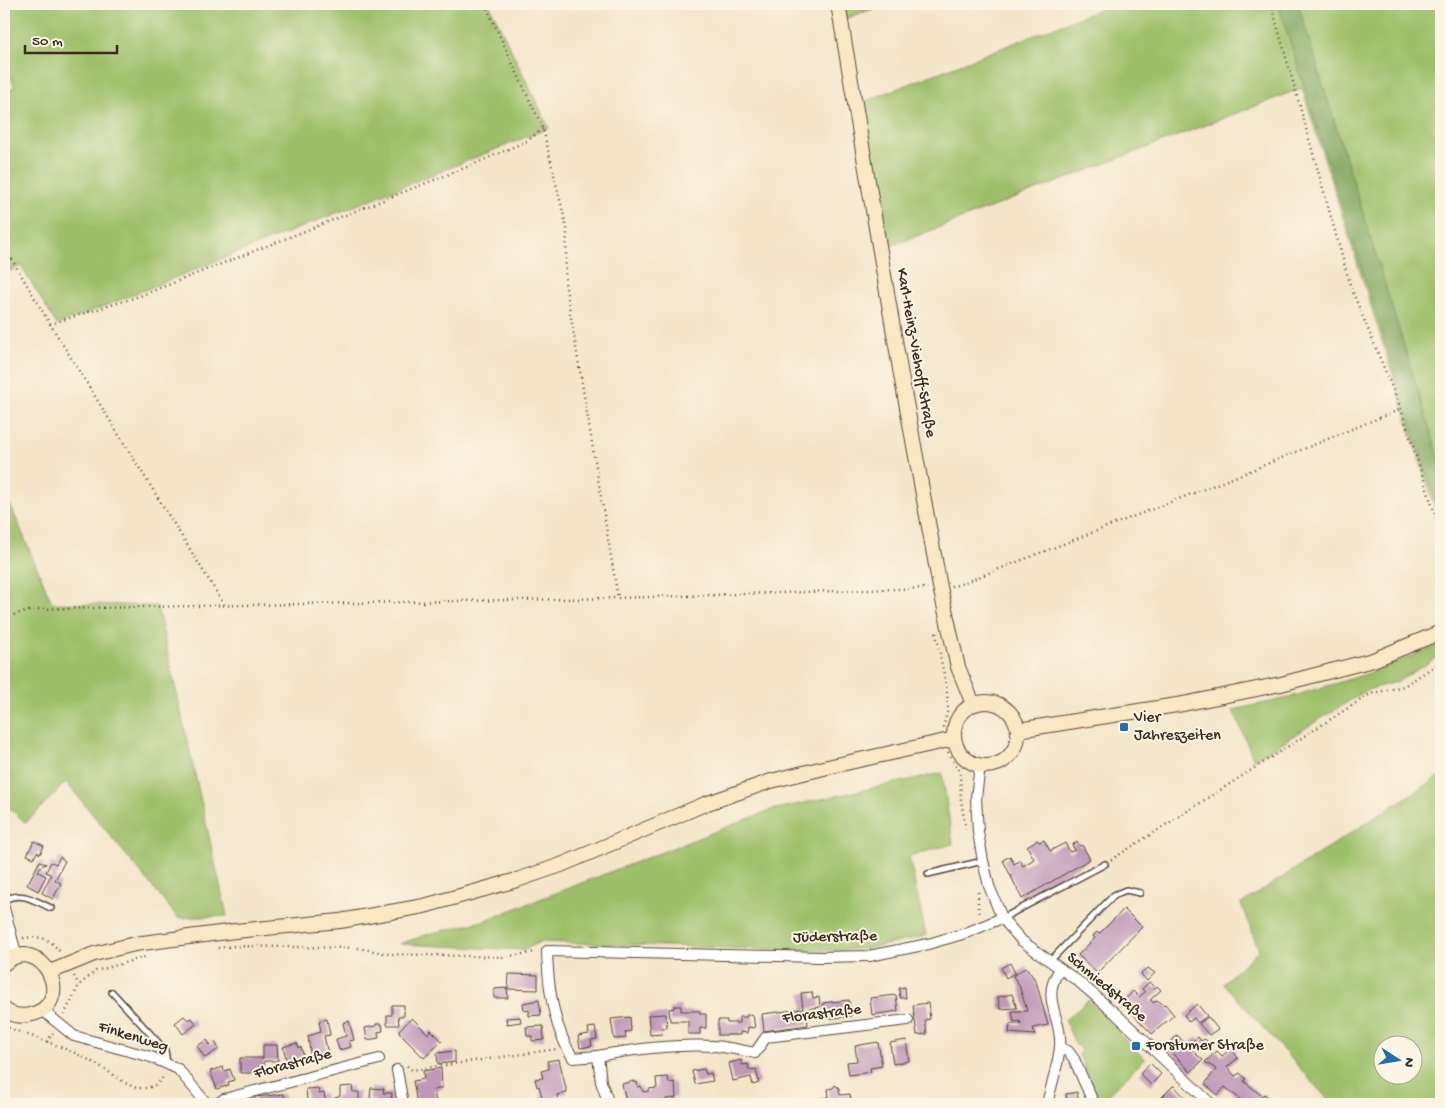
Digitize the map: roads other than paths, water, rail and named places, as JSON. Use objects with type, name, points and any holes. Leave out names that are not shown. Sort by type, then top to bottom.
[{"type":"main road","name":"Karl-Heinz-Viehoff-Straße","points":[[838,4],[899,365],[940,587],[958,666],[973,704]]},
{"type":"main road","points":[[1018,730],[1183,704],[1281,684],[1373,660],[1441,632]]},
{"type":"main road","points":[[987,702],[1002,706],[1010,712],[1018,730],[1018,740],[1008,757],[1000,763],[990,766],[980,766],[963,756],[957,748],[954,739],[957,719],[964,710],[973,704],[987,702]]},
{"type":"main road","points":[[50,972],[94,954],[135,944],[235,931],[340,921],[424,906],[517,880],[561,864],[706,804],[771,781],[954,739]]},
{"type":"main road","points":[[4,964],[17,957],[33,958],[43,964],[50,972],[53,988],[52,997],[48,1004],[34,1014],[15,1015],[4,1008]]},
{"type":"street","points":[[980,766],[976,798],[978,832],[989,886],[1002,918]]},
{"type":"street","points":[[4,908],[17,957]]},
{"type":"street","name":"Jüderstraße","points":[[598,1056],[573,1058],[567,1048],[553,1005],[547,971],[547,951],[821,957],[869,956],[928,944],[972,931],[1002,918]]},
{"type":"street","name":"Schmiedstraße","points":[[1002,918],[1022,940],[1079,982],[1116,1014],[1211,1104]]},
{"type":"street","points":[[1047,1104],[1060,1048],[1060,1037],[1054,1015],[1051,991],[1052,980],[1060,969]]},
{"type":"street","name":"Finkenweg","points":[[42,1010],[74,1036],[151,1056],[178,1069],[207,1104]]},
{"type":"street","name":"Florastraße","points":[[598,1056],[637,1049],[686,1046],[714,1046],[755,1052],[766,1036],[908,1020]]},
{"type":"street","points":[[1060,1048],[1068,1051],[1074,1059],[1094,1104]]},
{"type":"street","points":[[598,1056],[601,1082],[609,1104]]},
{"type":"street","name":"Florastraße","points":[[217,1104],[224,1099],[378,1059]]},
{"type":"street","points":[[397,1070],[403,1104]]},
{"type":"lane","points":[[928,874],[983,861]]},
{"type":"lane","name":"Jüderstraße","points":[[1002,918],[1105,864]]},
{"type":"lane","points":[[1050,961],[1114,895],[1126,890],[1140,893]]},
{"type":"lane","points":[[4,900],[14,895],[23,895],[51,908]]},
{"type":"lane","points":[[112,992],[165,1050],[167,1064]]},
{"type":"place","name":"Vier Jahreszeiten","points":[[1124,727]]},
{"type":"place","name":"Forstumer Straße","points":[[1136,1046]]}]
